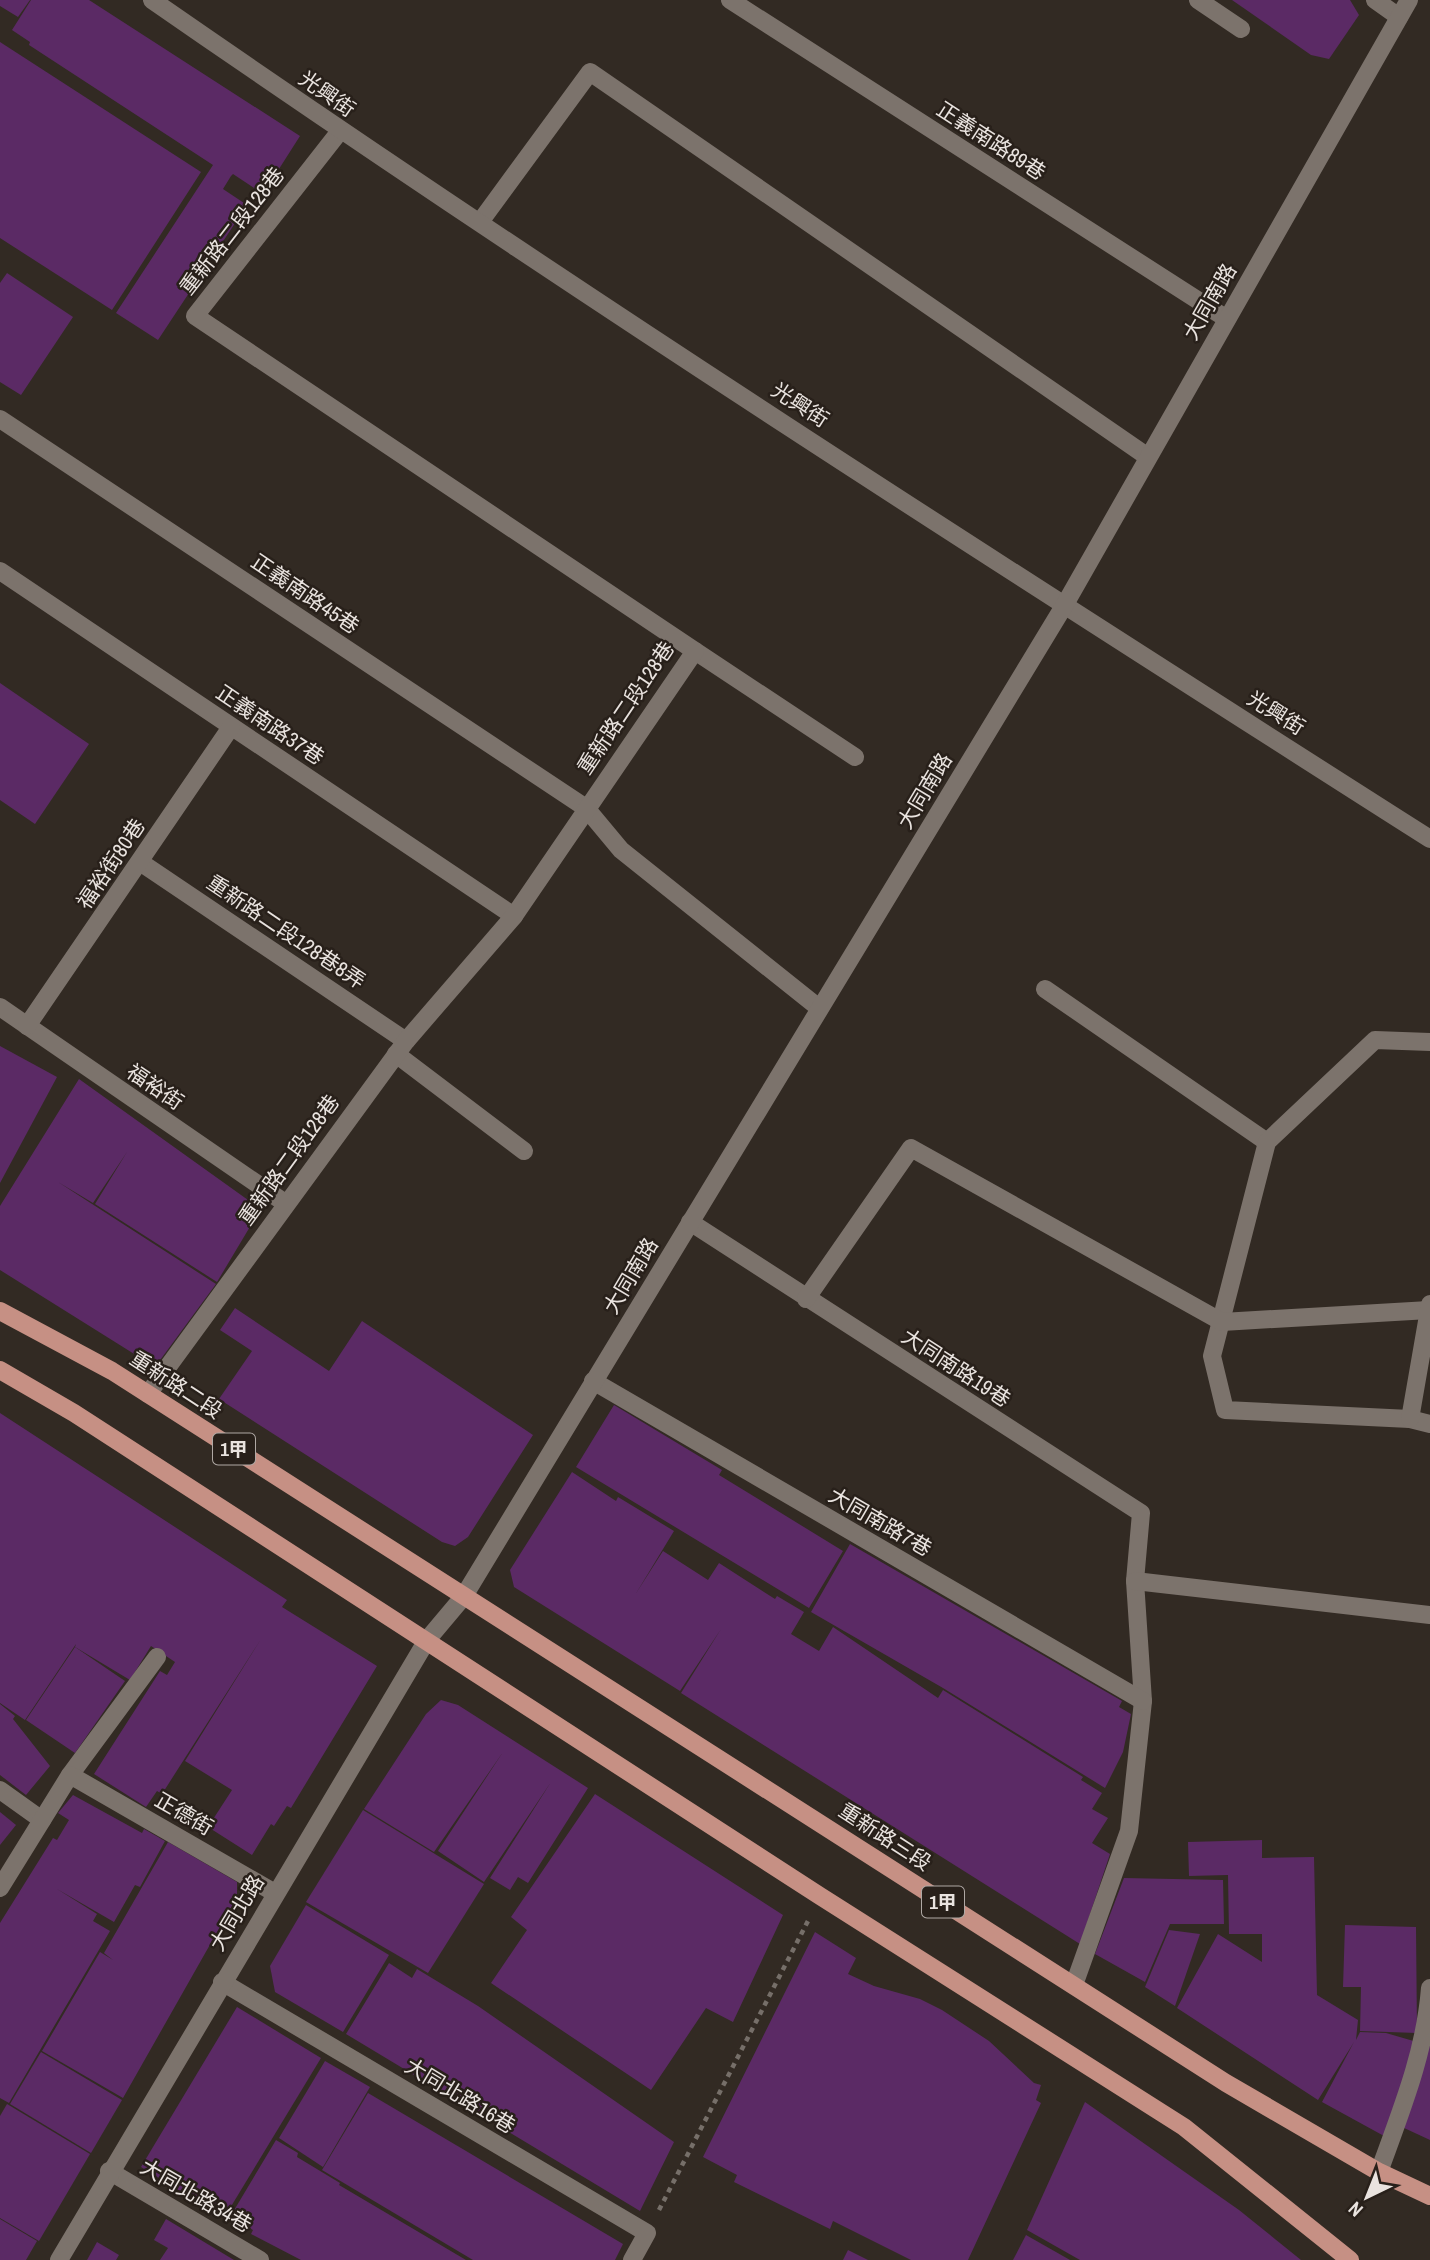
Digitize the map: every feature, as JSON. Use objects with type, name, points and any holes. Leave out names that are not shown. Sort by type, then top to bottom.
[{"type":"main road","name":"重新路二段","points":[[0,1311],[111,1371],[464,1596]]},
{"type":"main road","points":[[0,1370],[74,1413],[820,1896],[1184,2127],[1342,2256]]},
{"type":"main road","name":"重新路三段","points":[[464,1596],[1226,2083],[1379,2172],[1430,2196]]},
{"type":"street","name":"光興街","points":[[152,0],[340,131],[1064,606],[1430,839]]},
{"type":"street","name":"正義南路89巷","points":[[730,0],[1227,319]]},
{"type":"street","points":[[1198,0],[1241,29]]},
{"type":"street","points":[[1375,0],[1399,17]]},
{"type":"street","name":"大同南路","points":[[464,1596],[1064,606],[1409,0]]},
{"type":"street","points":[[480,222],[590,72],[1148,457]]},
{"type":"street","name":"重新路二段128巷","points":[[148,1394],[401,1047],[514,916],[695,652],[195,316],[340,131]]},
{"type":"street","name":"正義南路45巷","points":[[0,419],[586,808],[621,850],[819,1008]]},
{"type":"street","name":"正義南路37巷","points":[[0,572],[514,916]]},
{"type":"street","points":[[695,652],[855,757]]},
{"type":"street","name":"福裕街80巷","points":[[27,1026],[231,727]]},
{"type":"street","name":"重新路二段128巷8弄","points":[[141,862],[401,1047],[524,1151]]},
{"type":"street","points":[[1045,989],[1267,1142]]},
{"type":"street","name":"福裕街","points":[[0,1007],[285,1203]]},
{"type":"street","points":[[1430,1042],[1375,1040],[1267,1142],[1212,1356],[1225,1410],[1410,1419],[1430,1424]]},
{"type":"street","points":[[806,1299],[911,1148],[1222,1322],[1429,1307],[1410,1419]]},
{"type":"street","name":"大同南路19巷","points":[[690,1222],[1141,1513],[1135,1581]]},
{"type":"street","name":"大同南路7巷","points":[[593,1381],[1143,1701]]},
{"type":"street","points":[[1074,1985],[1129,1830],[1143,1701],[1135,1581],[1430,1615]]},
{"type":"street","name":"大同北路","points":[[59,2260],[109,2171],[427,1640],[464,1596]]},
{"type":"street","points":[[0,1888],[70,1775],[157,1657]]},
{"type":"street","name":"正德街","points":[[70,1775],[275,1893]]},
{"type":"street","points":[[0,1790],[42,1820]]},
{"type":"street","name":"大同北路16巷","points":[[222,1982],[647,2233]]},
{"type":"street","points":[[1379,2172],[1412,2082],[1427,2027],[1430,1988]]},
{"type":"street","name":"大同北路34巷","points":[[109,2171],[260,2260]]},
{"type":"street","points":[[632,2260],[647,2233]]},
{"type":"path","points":[[647,2233],[820,1896]]},
{"type":"building","points":[[0,0],[30,0],[18,17],[0,6]]},
{"type":"building","points":[[31,0],[89,0],[300,136],[263,194],[233,174],[231,176],[223,189],[247,205],[158,340],[116,313],[213,165],[29,45],[30,42],[12,30]]},
{"type":"building","points":[[1232,0],[1350,0],[1359,15],[1329,59],[1311,55]]},
{"type":"building","points":[[0,42],[201,172],[112,310],[0,238]]},
{"type":"building","points":[[7,273],[73,317],[21,395],[0,382],[0,283]]},
{"type":"building","points":[[0,683],[89,744],[35,824],[0,800]]},
{"type":"building","points":[[0,1046],[57,1077],[0,1183]]},
{"type":"building","points":[[79,1079],[255,1205],[254,1220],[217,1282],[95,1204],[127,1152],[93,1203],[58,1182],[216,1284],[155,1367],[0,1270],[0,1206]]},
{"type":"building","points":[[235,1308],[329,1371],[362,1321],[533,1435],[468,1537],[455,1546],[442,1542],[219,1399],[252,1351],[220,1330]]},
{"type":"building","points":[[614,1405],[722,1470],[719,1475],[843,1551],[809,1608],[576,1467]]},
{"type":"building","points":[[0,1413],[287,1600],[282,1607],[377,1666],[291,1808],[287,1806],[274,1826],[271,1824],[252,1855],[208,1827],[232,1790],[185,1761],[261,1639],[162,1794],[157,1791],[146,1807],[94,1774],[160,1671],[167,1675],[175,1662],[151,1646],[130,1680],[75,1647],[76,1644],[25,1720],[0,1703]]},
{"type":"building","points":[[572,1472],[616,1501],[618,1497],[674,1531],[635,1595],[663,1551],[708,1580],[719,1563],[775,1599],[777,1596],[804,1612],[791,1634],[819,1651],[833,1627],[938,1698],[943,1690],[1083,1777],[1081,1780],[1102,1793],[1092,1809],[1108,1818],[1092,1843],[1110,1854],[1080,1944],[681,1693],[721,1629],[680,1691],[514,1587],[510,1570]]},
{"type":"building","points":[[850,1544],[1122,1701],[1119,1707],[1131,1714],[1123,1752],[1105,1788],[943,1688],[811,1612]]},
{"type":"building","points":[[75,1647],[125,1681],[75,1753],[26,1720]]},
{"type":"building","points":[[441,1700],[458,1705],[588,1788],[528,1883],[518,1877],[510,1890],[490,1878],[551,1782],[484,1882],[438,1851],[503,1752],[434,1852],[364,1809],[426,1714]]},
{"type":"building","points":[[0,1704],[15,1716],[13,1719],[50,1766],[26,1795],[0,1775]]},
{"type":"building","points":[[595,1794],[783,1915],[733,2022],[706,2008],[651,2090],[491,1983],[527,1930],[511,1917]]},
{"type":"building","points":[[73,1795],[142,1833],[144,1829],[165,1841],[140,1887],[135,1885],[114,1922],[57,1889],[97,1914],[93,1921],[110,1931],[9,2103],[0,2098],[0,1923],[53,1838],[57,1840],[69,1820],[58,1813]]},
{"type":"building","points":[[363,1810],[484,1884],[428,1973],[306,1902]]},
{"type":"building","points":[[0,1812],[16,1825],[0,1845]]},
{"type":"building","points":[[1262,1840],[1262,1858],[1314,1857],[1317,1995],[1358,2020],[1356,2040],[1360,2032],[1386,2033],[1417,2042],[1384,2136],[1322,2102],[1354,2042],[1318,2100],[1177,2008],[1218,1934],[1262,1962],[1262,1934],[1229,1934],[1228,1875],[1189,1876],[1188,1842]]},
{"type":"building","points":[[168,1842],[237,1882],[237,1897],[123,2098],[42,2051],[100,1952],[113,1960],[104,1953]]},
{"type":"building","points":[[1124,1878],[1223,1880],[1224,1924],[1170,1924],[1145,1982],[1095,1954]]},
{"type":"building","points":[[306,1905],[389,1955],[343,2032],[275,1992],[270,1966]]},
{"type":"building","points":[[1345,1925],[1416,1927],[1417,2033],[1360,2031],[1361,1987],[1343,1987]]},
{"type":"building","points":[[1169,1930],[1200,1934],[1175,2006],[1145,1987]]},
{"type":"building","points":[[815,1932],[856,1958],[848,1974],[874,1986],[920,1999],[942,2010],[989,2041],[1034,2083],[1041,2085],[1036,2100],[1041,2103],[968,2260],[911,2260],[833,2221],[830,2229],[734,2182],[737,2175],[703,2157]]},
{"type":"building","points":[[389,1963],[412,1978],[417,1969],[478,2006],[674,2142],[640,2211],[346,2034]]},
{"type":"building","points":[[237,2007],[321,2058],[224,2218],[141,2167]]},
{"type":"building","points":[[1430,2038],[1430,2140],[1402,2127]]},
{"type":"building","points":[[41,2052],[122,2100],[91,2153],[10,2104]]},
{"type":"building","points":[[325,2061],[370,2087],[323,2167],[279,2138]]},
{"type":"building","points":[[368,2093],[623,2244],[615,2260],[473,2260],[322,2170]]},
{"type":"building","points":[[1085,2102],[1239,2210],[1301,2260],[1080,2260],[1027,2230]]},
{"type":"building","points":[[7,2104],[90,2154],[39,2241],[0,2218],[0,2116]]},
{"type":"building","points":[[276,2140],[298,2153],[297,2157],[340,2183],[339,2185],[466,2260],[301,2260],[251,2234],[253,2230],[230,2217]]},
{"type":"building","points":[[0,2219],[37,2241],[26,2260],[0,2260]]},
{"type":"building","points":[[166,2219],[234,2260],[160,2260],[168,2248],[154,2240]]},
{"type":"building","points":[[1026,2235],[1070,2260],[1013,2260]]},
{"type":"building","points":[[97,2242],[119,2255],[116,2260],[87,2260]]},
{"type":"building","points":[[848,2250],[868,2260],[843,2260]]}]
